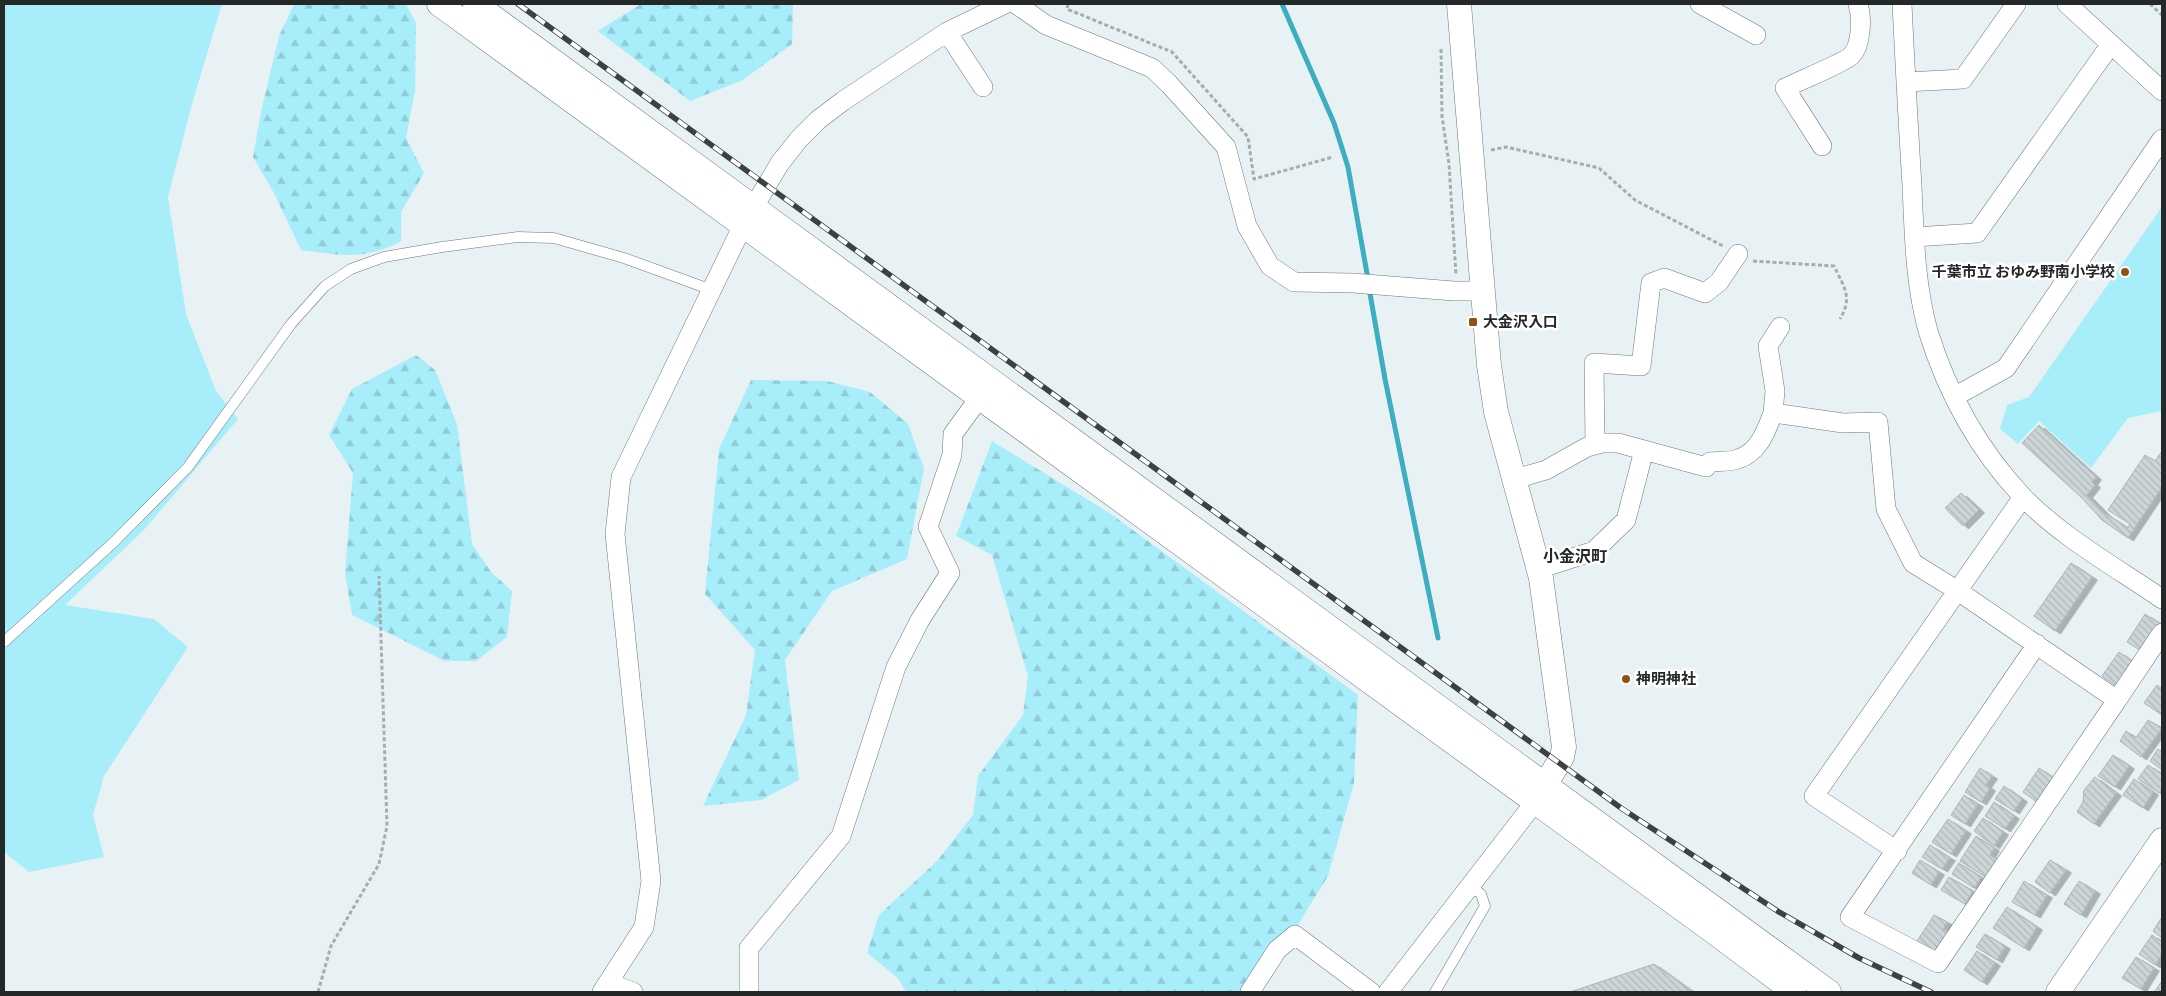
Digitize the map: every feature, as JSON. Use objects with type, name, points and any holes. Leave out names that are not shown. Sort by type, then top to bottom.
[{"type":"street","points":[[439,4],[993,383],[1540,793],[1794,992]]},
{"type":"street","points":[[475,4],[980,397],[1540,793],[1829,992]]},
{"type":"street","points":[[633,992],[606,988],[644,927],[650,881],[615,534],[621,476],[748,215],[794,145],[818,120],[843,101],[948,32],[1005,4]]},
{"type":"street","points":[[1016,4],[1046,25],[1134,59],[1152,68],[1169,84],[1226,146],[1247,226],[1270,266],[1294,282],[1353,283],[1454,291],[1481,291]]},
{"type":"street","points":[[1700,4],[1756,35]]},
{"type":"street","points":[[1822,146],[1785,88],[1851,56],[1857,45],[1861,14],[1858,4]]},
{"type":"street","points":[[1902,4],[1914,236],[1922,298],[1928,330],[1954,397],[1973,434],[2023,497],[2057,527],[2162,599]]},
{"type":"street","points":[[1906,82],[1963,78],[2016,4]]},
{"type":"street","points":[[2067,4],[2162,91]]},
{"type":"street","points":[[1388,992],[1540,793],[1562,757],[1564,747],[1539,569],[1496,412],[1488,365],[1481,291],[1463,6]]},
{"type":"street","points":[[948,32],[983,87]]},
{"type":"street","points":[[1914,236],[1977,233],[2111,44]]},
{"type":"street","points":[[1954,397],[2006,368],[2162,139]]},
{"type":"street","points":[[1596,445],[1594,363],[1641,366],[1651,283],[1664,278],[1705,293],[1719,282],[1738,254]]},
{"type":"street","points":[[1515,479],[1546,470],[1587,447],[1596,445],[1618,443],[1706,467],[1710,462],[1738,459],[1752,451],[1766,434],[1773,414],[1775,391],[1768,346],[1780,327]]},
{"type":"street","points":[[749,992],[749,948],[841,836],[896,667],[920,620],[950,573],[928,528],[952,455],[954,434],[980,397]]},
{"type":"street","points":[[1773,414],[1843,423],[1878,422],[1886,509],[1913,563],[1958,590],[2117,700]]},
{"type":"street","points":[[1539,569],[1594,551],[1626,520],[1644,450]]},
{"type":"street","points":[[1897,851],[1814,796],[2023,497]]},
{"type":"street","points":[[2037,644],[1850,917],[1938,963],[2162,633]]},
{"type":"street","points":[[2058,992],[2162,840]]},
{"type":"street","points":[[1250,992],[1277,950],[1295,935],[1371,992]]},
{"type":"lane","points":[[4,642],[114,542],[188,467],[290,324],[325,286],[351,269],[384,257],[442,247],[518,237],[554,238],[624,258],[712,290]]},
{"type":"lane","points":[[1435,992],[1485,906],[1481,894],[1470,886]]},
{"type":"path","points":[[2150,4],[2162,15]]},
{"type":"path","points":[[1441,41],[1442,116],[1449,164],[1457,270],[1454,291]]},
{"type":"path","points":[[1472,154],[1506,147],[1599,168],[1635,200],[1753,262],[1834,266],[1846,290],[1848,306],[1840,319]]},
{"type":"path","points":[[318,992],[331,946],[379,864],[387,826],[379,576]]},
{"type":"green space","points":[[4,4],[222,4],[192,104],[168,197],[186,314],[216,391],[238,419],[143,531],[65,605],[154,619],[188,647],[104,776],[93,815],[104,857],[29,872],[4,852]]},
{"type":"green space","points":[[294,4],[406,4],[416,23],[415,91],[406,138],[424,173],[401,212],[401,241],[376,252],[340,255],[301,250],[274,193],[253,157],[261,112],[279,36]]},
{"type":"green space","points":[[641,4],[793,4],[792,44],[743,80],[690,101],[598,31]]},
{"type":"green space","points":[[2162,207],[2162,411],[2128,418],[2091,468],[2039,421],[2018,444],[2000,429],[2007,405],[2029,397]]},
{"type":"green space","points":[[416,355],[435,370],[457,424],[472,544],[491,572],[512,591],[507,637],[476,661],[445,661],[352,615],[345,573],[353,473],[329,435],[352,389]]},
{"type":"green space","points":[[751,380],[827,381],[870,392],[908,424],[924,468],[907,559],[832,591],[785,660],[799,780],[761,800],[703,806],[746,715],[755,650],[705,594],[719,449]]},
{"type":"green space","points":[[992,441],[1111,514],[1358,695],[1354,783],[1328,876],[1296,928],[1240,992],[906,992],[898,978],[867,953],[879,915],[937,861],[973,815],[978,776],[1023,715],[1028,676],[992,555],[956,536]]},
{"type":"building","points":[[2039,425],[2096,477],[2092,482],[2095,485],[2087,495],[2106,514],[2128,528],[2130,524],[2108,510],[2145,455],[2155,461],[2162,451],[2162,487],[2128,538],[2102,520],[2083,499],[2022,443]]},
{"type":"building","points":[[1961,493],[1979,510],[1963,526],[1945,508]]},
{"type":"building","points":[[2071,563],[2092,577],[2055,631],[2034,616]]},
{"type":"building","points":[[2145,614],[2161,624],[2143,652],[2127,642]]},
{"type":"building","points":[[2119,652],[2136,664],[2119,688],[2102,676]]},
{"type":"building","points":[[2157,685],[2162,689],[2162,715],[2144,703]]},
{"type":"building","points":[[2148,720],[2162,728],[2141,757],[2120,741],[2126,731],[2136,738]]},
{"type":"building","points":[[2158,749],[2162,752],[2162,770],[2150,761]]},
{"type":"building","points":[[2113,755],[2129,766],[2115,787],[2098,776]]},
{"type":"building","points":[[2148,765],[2162,774],[2162,789],[2159,793],[2138,779]]},
{"type":"building","points":[[1980,768],[1992,776],[1986,785],[1990,788],[1981,802],[1965,792]]},
{"type":"building","points":[[2039,768],[2055,779],[2038,803],[2023,792]]},
{"type":"building","points":[[2095,777],[2116,793],[2094,824],[2077,812],[2083,802],[2084,790]]},
{"type":"building","points":[[2134,779],[2153,792],[2143,808],[2123,795]]},
{"type":"building","points":[[2004,786],[2022,799],[2014,811],[1995,799]]},
{"type":"building","points":[[1964,795],[1978,804],[1965,824],[1951,815]]},
{"type":"building","points":[[1994,802],[2014,816],[2005,829],[1985,816]]},
{"type":"building","points":[[1983,818],[2003,832],[1994,846],[1974,831]]},
{"type":"building","points":[[1948,819],[1966,831],[1951,854],[1932,842]]},
{"type":"building","points":[[1976,836],[1994,848],[1990,855],[1998,860],[1987,878],[1960,861]]},
{"type":"building","points":[[1930,845],[1950,858],[1942,869],[1922,857]]},
{"type":"building","points":[[1920,860],[1939,872],[1931,885],[1912,873]]},
{"type":"building","points":[[2050,860],[2066,870],[2050,893],[2035,882]]},
{"type":"building","points":[[1959,863],[1981,877],[1974,888],[1952,874]]},
{"type":"building","points":[[1949,877],[1973,891],[1965,904],[1941,890]]},
{"type":"building","points":[[2024,881],[2047,895],[2035,915],[2012,902]]},
{"type":"building","points":[[2079,881],[2095,891],[2081,915],[2064,904]]},
{"type":"building","points":[[2007,907],[2037,927],[2024,948],[1993,928]]},
{"type":"building","points":[[1934,915],[1947,922],[1943,929],[1950,933],[1937,953],[1917,941]]},
{"type":"building","points":[[2162,917],[2162,938],[2153,931]]},
{"type":"building","points":[[1985,934],[2005,946],[1997,960],[1976,947]]},
{"type":"building","points":[[2152,935],[2162,942],[2162,954],[2155,965],[2139,954]]},
{"type":"building","points":[[1977,951],[1995,963],[1982,982],[1964,970]]},
{"type":"building","points":[[2136,957],[2154,968],[2141,989],[2122,978]]},
{"type":"building","points":[[1654,964],[1693,992],[1570,992]]},
{"type":"building","points":[[2162,981],[2162,992],[2155,991]]},
{"type":"waterway","points":[[1282,4],[1334,123],[1348,167],[1368,279]]},
{"type":"waterway","points":[[1369,288],[1385,379],[1438,638]]},
{"type":"railway","points":[[518,4],[1621,808],[1779,912],[1859,958],[1931,992]]},
{"type":"place","name":"千葉市立 おゆみ野南小学校","points":[[2125,272]]},
{"type":"place","name":"大金沢入口","points":[[1473,322]]},
{"type":"place","name":"神明神社","points":[[1626,679]]},
{"type":"district","name":"小金沢町","points":[[1575,556]]}]
